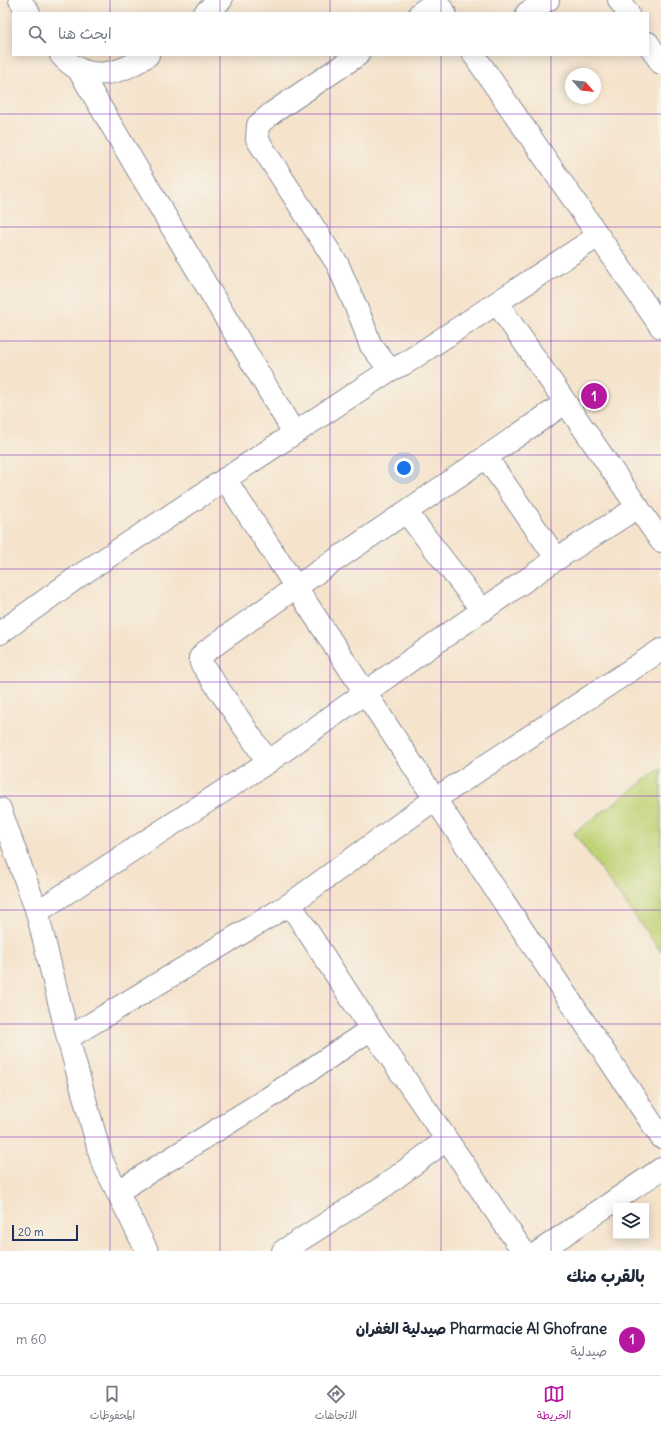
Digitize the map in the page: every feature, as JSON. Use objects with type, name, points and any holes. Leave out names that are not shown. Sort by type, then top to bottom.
[{"type":"street","points":[[20,0],[28,12]]},
{"type":"street","points":[[206,12],[221,0]]},
{"type":"street","points":[[529,12],[548,0]]},
{"type":"street","points":[[619,0],[627,12]]},
{"type":"street","points":[[649,45],[661,63]]},
{"type":"street","points":[[62,56],[78,69],[92,73],[106,74],[125,68],[146,56]]},
{"type":"street","points":[[357,56],[272,113],[258,125],[257,139],[338,265],[362,321],[370,344],[390,370]]},
{"type":"street","points":[[475,56],[661,327]]},
{"type":"street","points":[[78,69],[294,433]]},
{"type":"street","points":[[0,633],[79,576],[294,433],[390,370],[404,364],[598,236]]},
{"type":"street","points":[[496,303],[661,540]]},
{"type":"street","points":[[268,762],[201,663],[200,658],[205,652],[296,587],[565,402]]},
{"type":"street","points":[[486,457],[557,559]]},
{"type":"street","points":[[225,479],[435,800],[661,1137]]},
{"type":"street","points":[[37,912],[268,762],[482,610],[557,559],[638,507]]},
{"type":"street","points":[[406,512],[482,610]]},
{"type":"street","points":[[68,1038],[290,904],[435,800],[661,650]]},
{"type":"street","points":[[0,809],[37,912],[68,1038],[102,1161],[147,1251]]},
{"type":"street","points":[[290,904],[371,1029],[523,1251]]},
{"type":"street","points":[[117,1192],[270,1097],[371,1029]]},
{"type":"street","points":[[283,1251],[386,1184],[446,1140]]},
{"type":"street","points":[[540,1251],[661,1169]]},
{"type":"green space","points":[[661,768],[661,952],[574,833]]},
{"type":"place","name":"Pharmacie Al Ghofrane صيدلية الغفران","points":[[594,396]]}]
